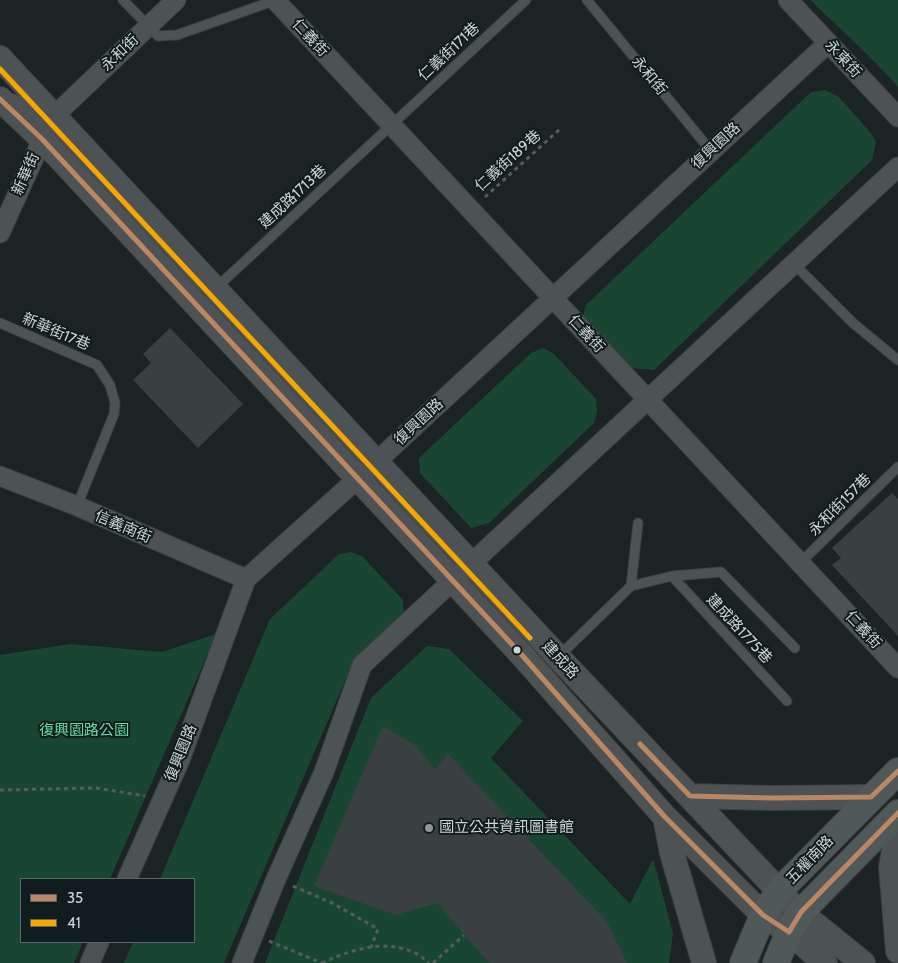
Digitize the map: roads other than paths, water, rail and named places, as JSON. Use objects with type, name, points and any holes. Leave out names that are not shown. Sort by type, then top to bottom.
[{"type":"main road","name":"五權南路","points":[[743,963],[872,797],[898,772]]},
{"type":"main road","name":"五權南路","points":[[776,963],[783,913],[898,813]]},
{"type":"street","points":[[148,26],[176,0]]},
{"type":"street","name":"仁義街","points":[[275,0],[898,668]]},
{"type":"street","name":"永東街","points":[[788,0],[898,117]]},
{"type":"street","name":"永和街","points":[[54,116],[148,26]]},
{"type":"street","name":"復興園路","points":[[127,878],[180,760],[246,579],[358,479],[828,43]]},
{"type":"street","name":"建成路","points":[[0,58],[558,658],[690,796],[783,913]]},
{"type":"street","points":[[1,100],[54,116]]},
{"type":"street","name":"建成路","points":[[1,100],[42,139],[453,580],[665,817],[783,913]]},
{"type":"street","name":"新華街","points":[[0,233],[54,116]]},
{"type":"street","points":[[242,963],[276,879],[324,772],[362,665],[898,167]]},
{"type":"street","name":"信義南街","points":[[0,476],[77,506],[246,579]]},
{"type":"street","points":[[690,796],[771,798],[872,797]]},
{"type":"street","points":[[665,817],[672,853],[704,963]]},
{"type":"street","points":[[898,828],[891,867],[898,951]]},
{"type":"street","points":[[783,913],[825,963]]},
{"type":"street","points":[[783,913],[863,963]]},
{"type":"street","points":[[90,963],[99,943]]},
{"type":"lane","points":[[123,0],[148,26]]},
{"type":"lane","name":"永和街","points":[[148,26],[158,36],[177,35],[275,0]]},
{"type":"lane","name":"仁義街171巷","points":[[391,124],[526,0]]},
{"type":"lane","name":"永和街","points":[[587,0],[711,151]]},
{"type":"lane","name":"建成路1713巷","points":[[215,289],[391,124]]},
{"type":"lane","points":[[794,264],[853,324],[898,360]]},
{"type":"lane","name":"新華街17巷","points":[[0,323],[97,365],[110,384],[115,403],[114,414],[77,506]]},
{"type":"lane","name":"永和街157巷","points":[[800,563],[898,467]]},
{"type":"lane","points":[[558,658],[631,586],[638,523]]},
{"type":"lane","name":"建成路1775巷","points":[[631,586],[672,576],[721,572],[795,648]]},
{"type":"lane","name":"建成路1775巷","points":[[672,576],[787,701]]},
{"type":"place","name":"國立公共資訊圖書館","points":[[429,828]]},
{"type":"park label","name":"復興園路公園","points":[[84,731]]}]
